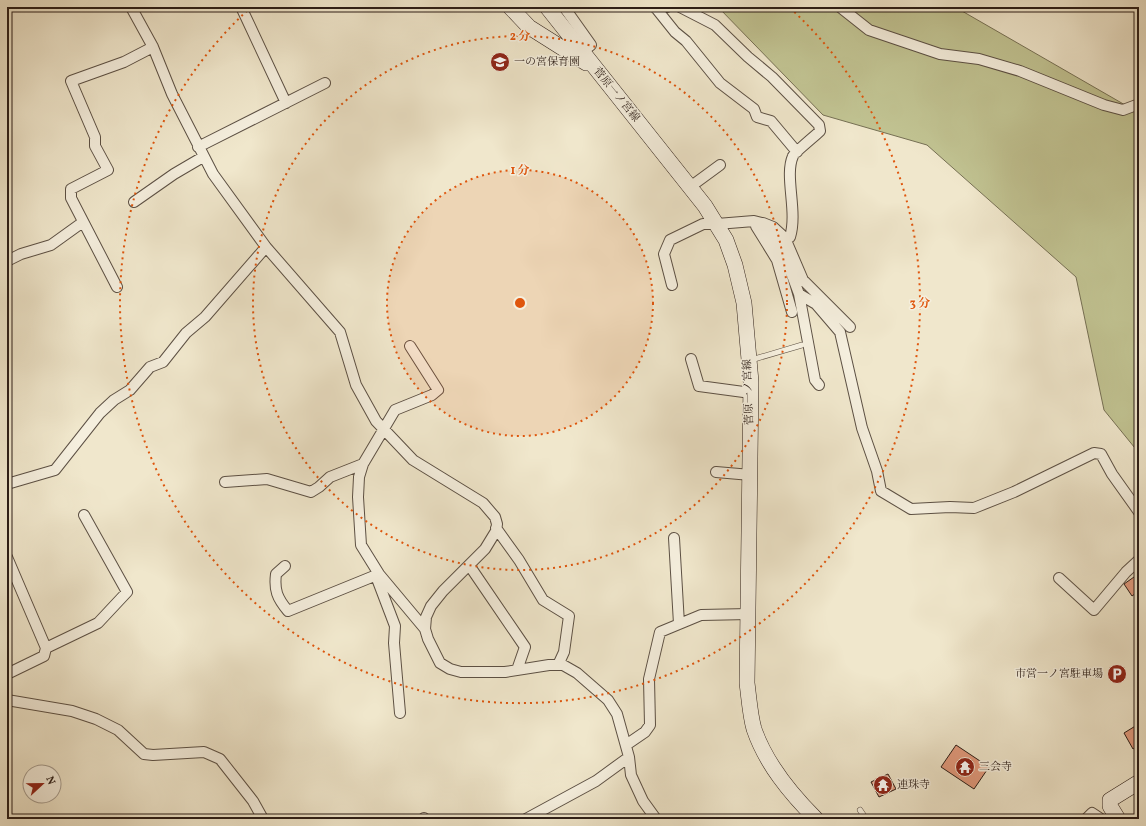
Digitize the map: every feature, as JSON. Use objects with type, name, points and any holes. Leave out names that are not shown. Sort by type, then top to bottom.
[{"type":"main road","points":[[510,7],[529,27],[595,69]]},
{"type":"main road","name":"菅原一ノ宮線","points":[[547,7],[690,187],[717,224],[726,240],[735,265],[744,303],[751,393],[747,683],[754,728],[766,758],[796,799],[816,819]]},
{"type":"main road","points":[[1118,819],[1110,806],[1110,800],[1139,782]]},
{"type":"street","points":[[131,7],[153,47],[172,94],[213,174],[266,247],[312,300],[324,311],[340,332],[356,385],[376,421],[413,460],[483,504],[495,517],[496,528],[519,560],[543,600],[569,616],[564,652],[558,665]]},
{"type":"street","points":[[564,7],[591,45],[582,52]]},
{"type":"street","points":[[655,7],[667,7]]},
{"type":"street","points":[[655,7],[675,32],[686,41],[720,83],[754,109],[757,117],[771,121],[797,152]]},
{"type":"street","points":[[680,7],[715,25],[772,77],[819,125],[820,131],[793,155],[790,170],[793,227],[790,237],[785,238]]},
{"type":"street","points":[[840,7],[869,30],[940,54],[979,59],[1020,71],[1104,105],[1123,110],[1139,104]]},
{"type":"street","points":[[242,9],[286,103]]},
{"type":"street","points":[[117,287],[72,198],[70,188],[108,170],[95,146],[95,137],[71,82],[124,62],[153,47]]},
{"type":"street","points":[[198,147],[325,83]]},
{"type":"street","points":[[134,202],[174,174],[203,157]]},
{"type":"street","points":[[690,187],[720,166]]},
{"type":"street","points":[[7,261],[21,254],[51,245],[83,222]]},
{"type":"street","points":[[758,222],[786,256],[799,294],[815,380],[819,385]]},
{"type":"street","points":[[758,222],[777,260],[792,312]]},
{"type":"street","points":[[672,285],[664,254],[670,240],[702,224],[758,222],[773,227],[785,238],[804,280],[850,327]]},
{"type":"street","points":[[7,484],[55,470],[100,413],[114,400],[130,390],[150,366],[163,362],[186,333],[205,317],[266,247]]},
{"type":"street","points":[[799,294],[816,304],[840,332],[862,428],[878,471],[881,492],[912,509],[950,507],[974,508],[1014,492],[1094,453],[1101,454],[1112,474],[1139,512]]},
{"type":"street","points":[[395,626],[378,575],[361,544],[358,497],[359,477],[363,464],[382,428],[395,410],[432,395],[438,390],[410,346]]},
{"type":"street","points":[[691,359],[699,386],[751,393]]},
{"type":"street","points":[[225,482],[267,479],[311,492],[330,477],[363,464]]},
{"type":"street","points":[[716,472],[751,474]]},
{"type":"street","points":[[46,648],[98,623],[127,592],[84,515]]},
{"type":"street","points":[[425,629],[426,617],[431,606],[443,591],[486,549],[496,528]]},
{"type":"street","points":[[674,538],[679,624]]},
{"type":"street","points":[[7,557],[46,648],[44,656],[7,674]]},
{"type":"street","points":[[1059,578],[1094,610],[1139,560]]},
{"type":"street","points":[[470,565],[524,647],[518,670]]},
{"type":"street","points":[[285,566],[276,574],[275,587],[281,602],[288,611],[378,575]]},
{"type":"street","points":[[378,575],[398,599],[411,610],[425,629],[431,648],[440,663],[450,669],[461,672],[505,672],[549,665],[563,665],[577,673],[608,700],[617,714],[629,757],[631,775],[643,801],[656,819]]},
{"type":"street","points":[[398,599],[394,643],[400,713]]},
{"type":"street","points":[[626,745],[645,732],[650,725],[649,679],[660,632],[701,615],[749,614]]},
{"type":"street","points":[[7,700],[72,711],[96,719],[118,730],[144,754],[153,755],[204,752],[220,759],[253,801],[263,819]]},
{"type":"street","points":[[526,819],[596,781],[629,757]]},
{"type":"street","points":[[1086,819],[1092,813],[1100,819]]},
{"type":"lane","points":[[749,361],[802,345]]},
{"type":"lane","points":[[860,810],[866,819]]},
{"type":"green space","points":[[718,7],[955,7],[1139,113],[1139,453],[1104,410],[1076,277],[927,145],[823,115]]},
{"type":"building","points":[[1134,577],[1139,585],[1139,591],[1132,596],[1124,584]]},
{"type":"building","points":[[1137,725],[1139,728],[1139,745],[1133,749],[1124,733]]},
{"type":"building","name":"三会寺","points":[[956,745],[989,767],[974,789],[941,767]]},
{"type":"building","name":"連珠寺","points":[[888,774],[896,789],[879,797],[871,782]]},
{"type":"place","name":"一の宮保育園","points":[[500,62]]},
{"type":"place","name":"市営一ノ宮駐車場","points":[[1117,674]]},
{"type":"place","name":"三会寺","points":[[965,767]]},
{"type":"place","name":"連珠寺","points":[[883,785]]}]
